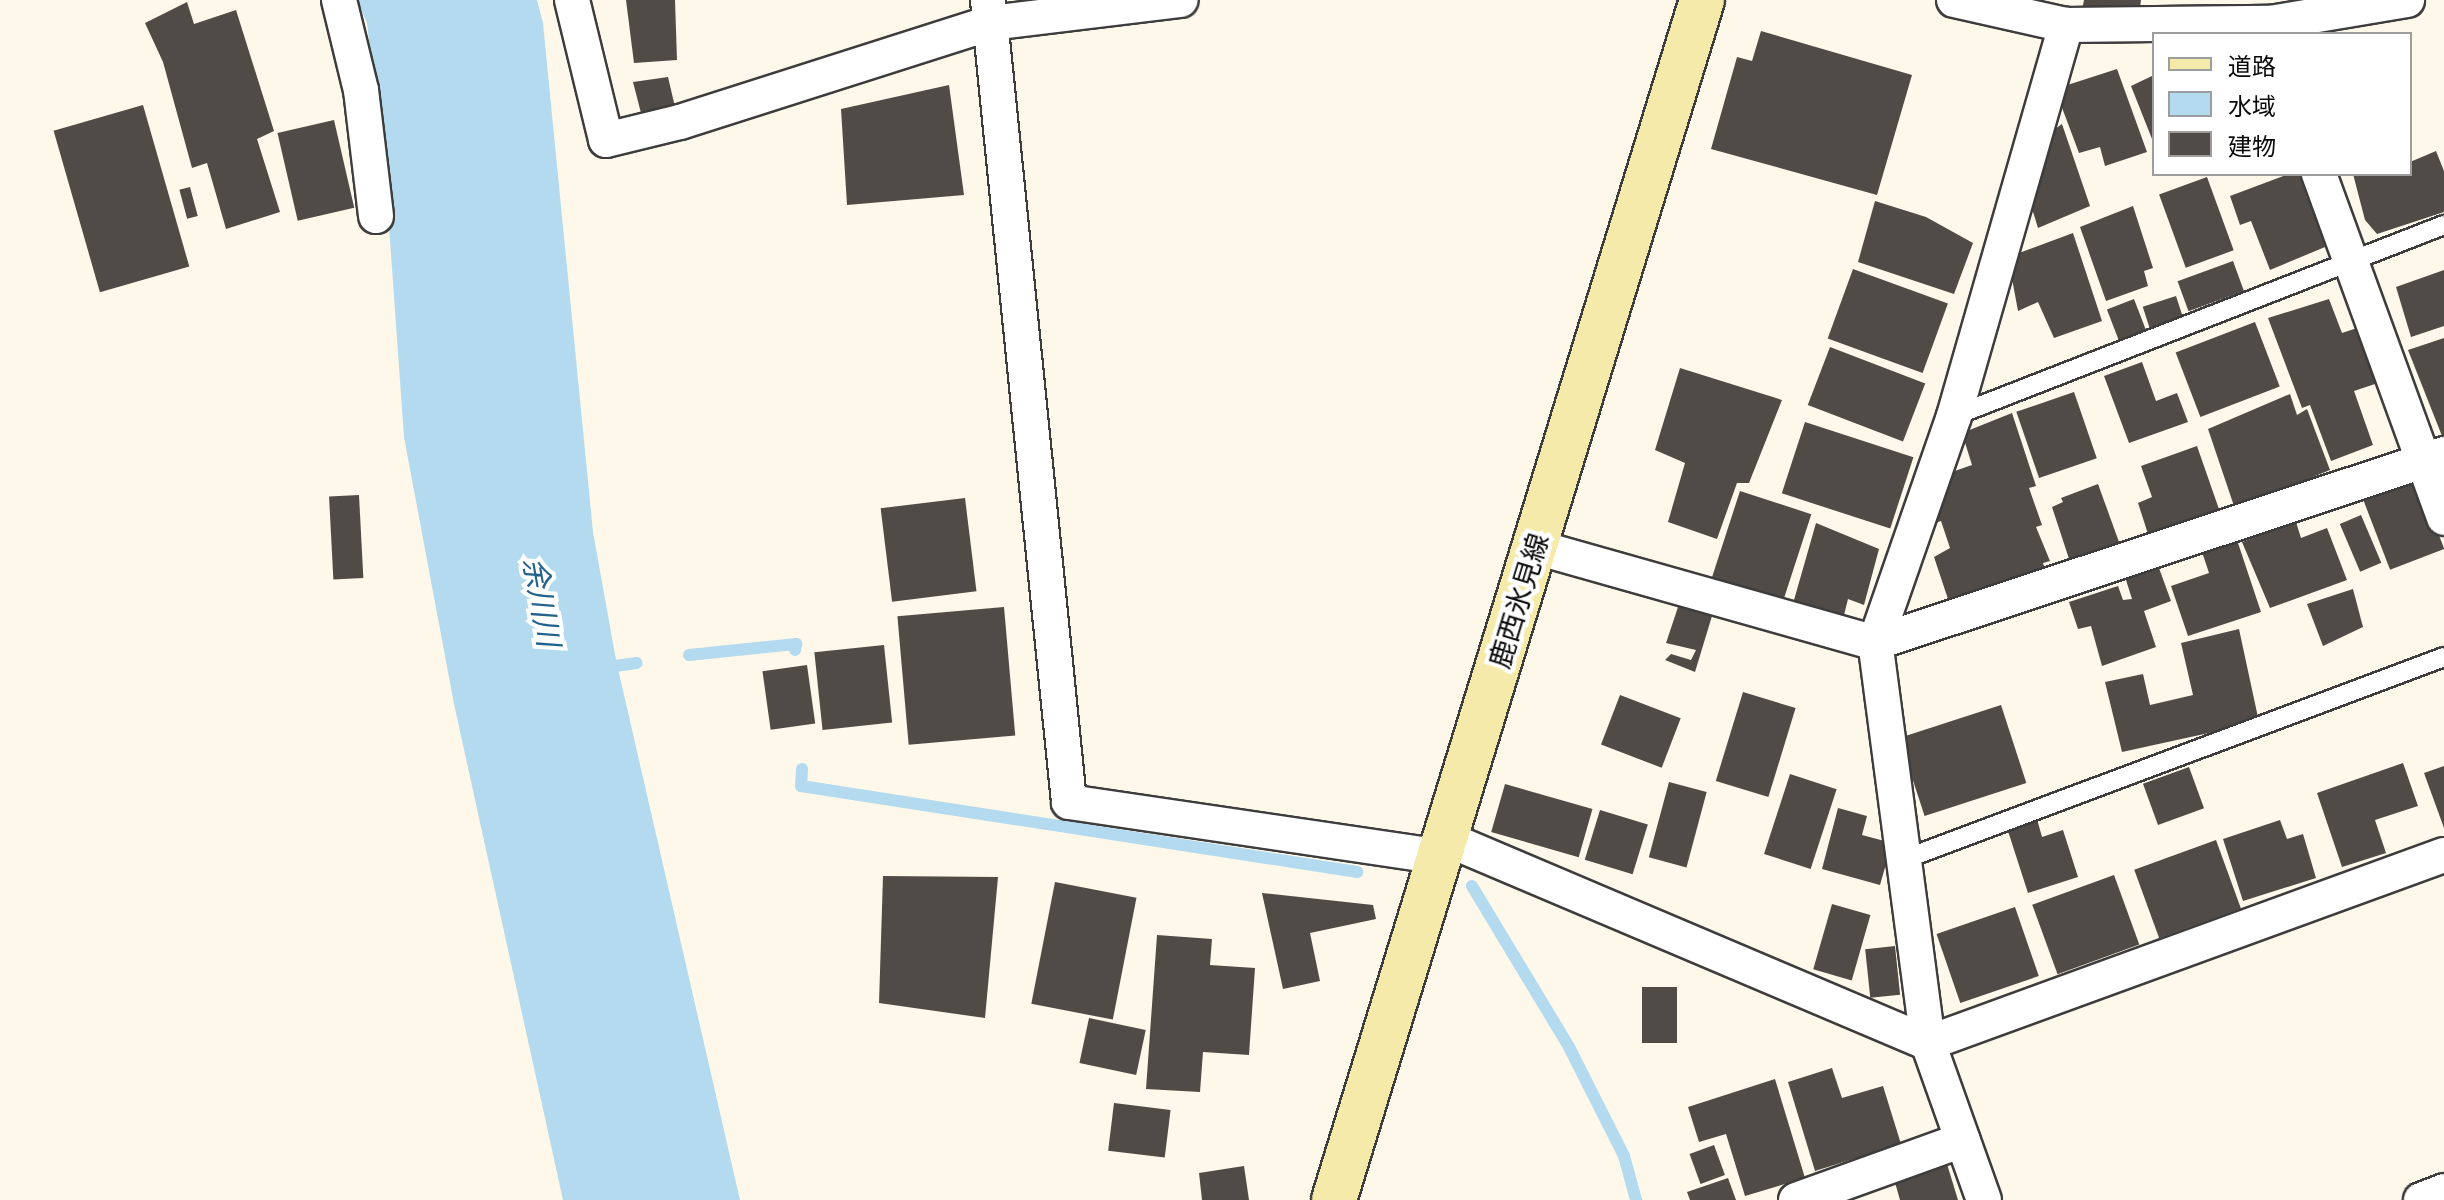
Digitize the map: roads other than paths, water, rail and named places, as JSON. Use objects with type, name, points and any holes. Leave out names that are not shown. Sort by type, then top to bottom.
[{"type":"main road","name":"鹿西氷見線","points":[[1334,1200],[1702,0]]},
{"type":"street","points":[[339,0],[361,90],[376,216]]},
{"type":"street","points":[[572,0],[606,140],[989,12],[1181,0]]},
{"type":"street","points":[[1954,0],[2066,25],[2268,19],[2407,0]]},
{"type":"street","points":[[989,12],[1069,802],[1444,848],[1928,1043],[2444,855]]},
{"type":"street","points":[[1984,1200],[1928,1043],[1875,643],[1954,416],[2066,25]]},
{"type":"street","points":[[2320,176],[2347,260],[2433,458],[2444,518]]},
{"type":"street","points":[[1536,547],[1875,643],[2433,458]]},
{"type":"street","points":[[1796,1200],[1963,1140]]},
{"type":"street","points":[[2421,1200],[2444,1191]]},
{"type":"lane","points":[[1954,416],[2347,260],[2444,225]]},
{"type":"lane","points":[[1905,859],[2444,657]]},
{"type":"water","name":"余川川","points":[[357,0],[537,0],[543,23],[593,532],[616,660],[740,1200],[563,1200],[454,704],[404,437],[387,198],[367,23]]},
{"type":"waterway","points":[[689,655],[796,644],[795,650]]},
{"type":"waterway","points":[[601,668],[637,663]]},
{"type":"waterway","points":[[802,769],[801,786],[1357,872]]},
{"type":"waterway","points":[[1472,886],[1569,1047],[1624,1156],[1636,1200]]}]
